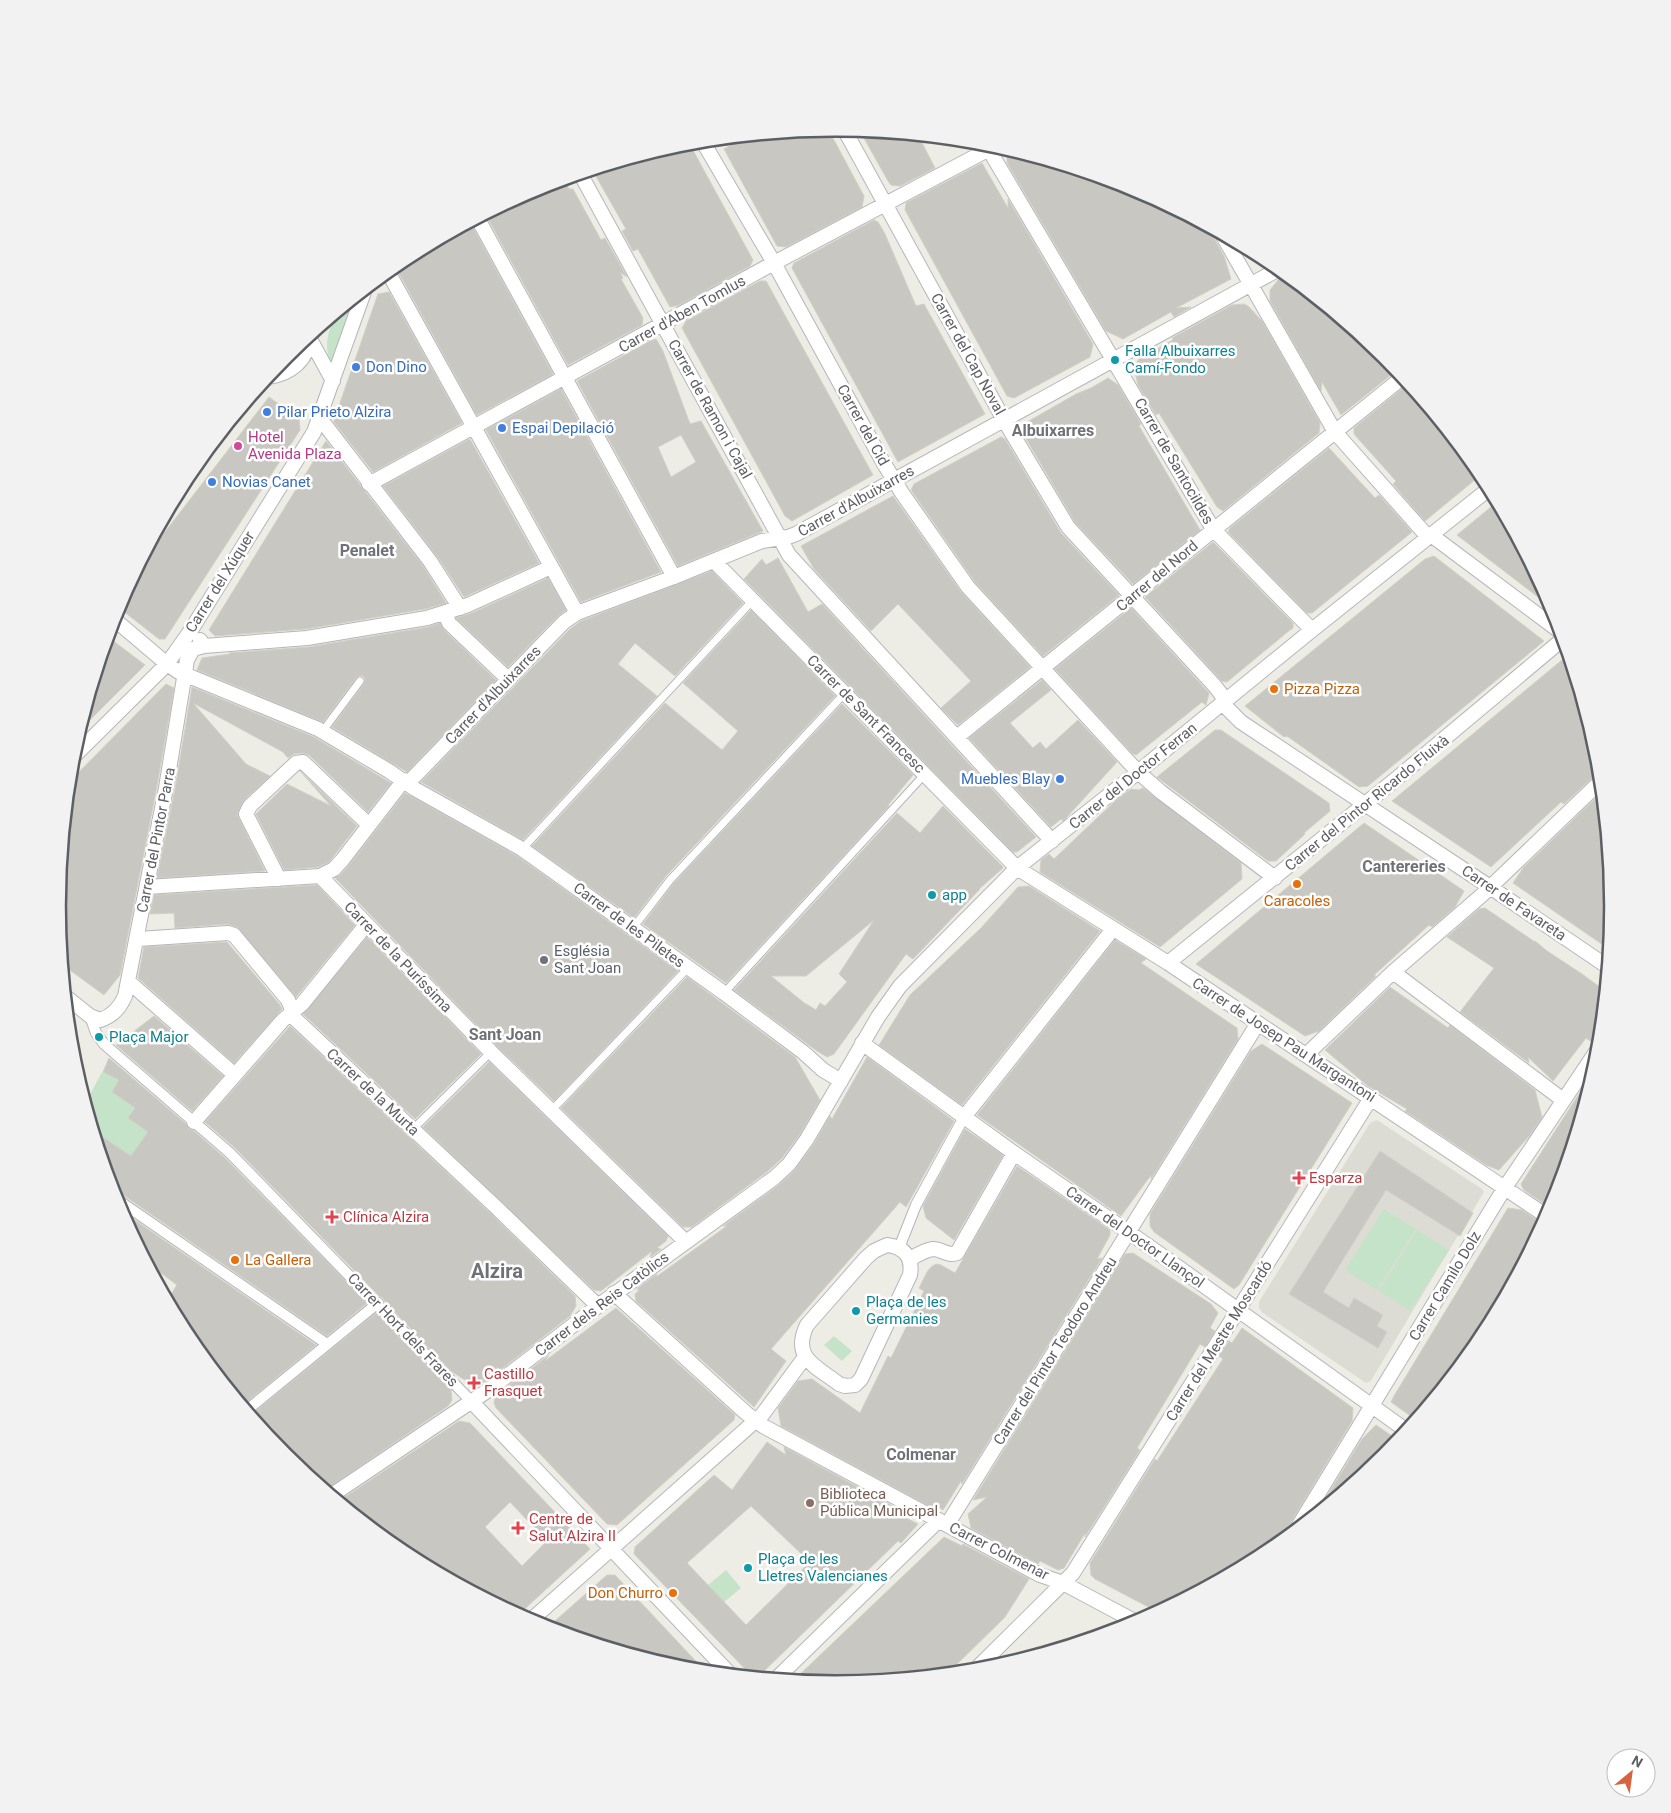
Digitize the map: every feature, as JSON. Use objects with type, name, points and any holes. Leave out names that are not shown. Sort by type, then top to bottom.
[{"type":"street","name":"Carrer del Cap Noval","points":[[849,138],[1004,420],[1068,527],[1214,685],[1224,702]]},
{"type":"street","name":"Carrer del Cid","points":[[707,149],[774,263],[894,480],[968,587],[1138,772],[1161,792],[1275,878]]},
{"type":"street","name":"Carrer d'Aben Tomlus","points":[[369,484],[774,263],[885,205],[981,151]]},
{"type":"street","name":"Carrer de Santocildes","points":[[995,154],[1214,528],[1312,630]]},
{"type":"street","name":"Carrer de Ramon i Cajal","points":[[584,180],[789,555],[1052,841]]},
{"type":"street","points":[[481,225],[674,577]]},
{"type":"street","points":[[1228,245],[1335,432],[1429,536],[1551,626]]},
{"type":"street","name":"Carrer d'Albuixarres","points":[[370,825],[406,782],[564,622],[577,613],[674,577],[762,541],[796,534],[1271,273]]},
{"type":"street","points":[[392,279],[577,613]]},
{"type":"street","name":"Carrer del Xúquer","points":[[83,747],[167,664],[191,630],[314,432],[361,301]]},
{"type":"street","points":[[313,343],[333,380]]},
{"type":"street","points":[[281,375],[297,366],[308,347]]},
{"type":"street","name":"Carrer del Nord","points":[[957,737],[1397,382]]},
{"type":"street","points":[[319,417],[430,561],[460,608]]},
{"type":"street","name":"Carrer del Doctor Ferran","points":[[825,1109],[862,1043],[900,986],[1017,868],[1484,493]]},
{"type":"street","name":"Carrer de Sant Francesc","points":[[714,561],[1017,868]]},
{"type":"street","points":[[191,630],[204,646],[307,638],[416,620],[460,608],[551,567]]},
{"type":"street","points":[[444,613],[450,623],[508,679]]},
{"type":"street","name":"Carrer de les Piletes","points":[[120,625],[167,664],[185,675],[322,732],[415,789],[522,849],[724,993],[803,1052],[822,1070],[841,1081]]},
{"type":"street","name":"Carrer del Pintor Ricardo Fluixà","points":[[1168,963],[1275,878],[1558,643]]},
{"type":"street","name":"Carrer del Pintor Parra","points":[[90,1016],[100,1020],[113,1014],[122,1003],[129,982],[187,660],[190,652],[196,647],[204,646]]},
{"type":"street","name":"Carrer de Favareta","points":[[1224,702],[1227,708],[1241,722],[1602,963]]},
{"type":"street","points":[[147,887],[279,879],[320,876],[334,869],[370,825],[303,762],[296,763],[250,806],[246,814],[279,879]]},
{"type":"street","points":[[1306,1054],[1393,972],[1490,887],[1595,787]]},
{"type":"street","name":"Carrer de Josep Pau Margantoni","points":[[1017,868],[1168,963],[1541,1212]]},
{"type":"street","name":"Carrer de la Puríssima","points":[[320,876],[491,1052],[686,1242]]},
{"type":"street","points":[[194,1122],[283,1020],[302,1004],[366,925]]},
{"type":"street","points":[[899,1248],[916,1205],[964,1117],[1113,929]]},
{"type":"street","name":"Carrer de la Murta","points":[[138,939],[234,934],[288,1000],[291,1014],[598,1306]]},
{"type":"street","points":[[1393,972],[1563,1100]]},
{"type":"street","points":[[129,982],[235,1075]]},
{"type":"street","name":"Carrer Hort dels Frares","points":[[73,1002],[90,1016],[96,1032],[104,1044],[230,1153],[378,1303],[724,1667]]},
{"type":"street","name":"Carrer del Pintor Teodoro Andreu","points":[[782,1674],[943,1523],[1129,1232],[1258,1023]]},
{"type":"street","name":"Carrer del Doctor Llançol","points":[[862,1043],[1401,1427]]},
{"type":"street","name":"Carrer Camilo Dolz","points":[[1304,1517],[1504,1189],[1589,1062]]},
{"type":"street","name":"Carrer del Mestre Moscardó","points":[[984,1661],[1073,1573],[1371,1098]]},
{"type":"street","name":"Carrer dels Reis Catòlics","points":[[337,1492],[472,1402],[614,1293],[781,1172],[795,1156],[825,1109]]},
{"type":"street","points":[[910,1260],[930,1250],[938,1250],[951,1255],[957,1253],[1014,1153]]},
{"type":"street","points":[[128,1207],[327,1344]]},
{"type":"street","points":[[887,1245],[899,1248],[909,1256],[910,1260],[911,1270],[907,1285],[859,1382],[850,1386],[839,1384],[805,1357],[802,1348],[802,1337],[818,1311],[874,1250],[887,1245]]},
{"type":"street","points":[[614,1293],[756,1421]]},
{"type":"street","points":[[251,1407],[378,1303]]},
{"type":"street","points":[[537,1615],[756,1421],[769,1408],[805,1357]]},
{"type":"street","name":"Carrer Colmenar","points":[[756,1421],[1040,1575],[1063,1583],[1128,1618]]},
{"type":"lane","points":[[522,849],[753,600]]},
{"type":"lane","points":[[322,732],[360,681]]},
{"type":"lane","points":[[633,928],[670,880],[845,692]]},
{"type":"lane","points":[[724,993],[925,774]]},
{"type":"lane","points":[[551,1110],[688,968]]},
{"type":"lane","points":[[412,1130],[491,1052]]},
{"type":"shaded area","points":[[1377,1120],[1484,1192],[1371,1381],[1366,1383],[1263,1313],[1259,1308],[1259,1302],[1370,1123]]},
{"type":"green space","points":[[349,311],[331,363],[327,351],[331,325]]},
{"type":"green space","points":[[102,1072],[119,1080],[112,1092],[137,1110],[134,1116],[130,1115],[128,1118],[148,1132],[145,1166],[102,1138],[90,1095]]},
{"type":"green space","points":[[1384,1209],[1416,1229],[1377,1290],[1345,1270]]},
{"type":"green space","points":[[1417,1230],[1449,1250],[1410,1311],[1379,1291]]},
{"type":"green space","points":[[834,1336],[852,1351],[842,1361],[824,1345]]},
{"type":"green space","points":[[726,1570],[741,1588],[723,1603],[708,1585]]},
{"type":"building","points":[[832,137],[864,196],[862,207],[786,247],[777,246],[724,149],[735,144]]},
{"type":"building","points":[[864,138],[922,143],[935,168],[900,186],[891,185]]},
{"type":"building","points":[[693,151],[753,260],[750,266],[679,305],[670,307],[638,249],[633,251],[622,231],[626,229],[596,176],[636,163]]},
{"type":"building","points":[[1007,157],[1083,178],[1130,196],[1176,217],[1215,237],[1224,256],[1231,279],[1176,308],[1191,307],[1174,317],[1171,312],[1123,339],[1106,331],[1007,163]]},
{"type":"building","points":[[982,163],[1008,208],[1008,199],[1093,344],[1090,357],[1014,398],[1007,396],[905,210],[906,203]]},
{"type":"building","points":[[567,186],[569,189],[573,189],[601,240],[605,238],[627,277],[620,272],[623,278],[621,279],[643,318],[642,325],[568,365],[489,220]]},
{"type":"building","points":[[874,220],[878,222],[885,234],[916,306],[924,304],[985,414],[898,462],[792,268],[794,263]]},
{"type":"building","points":[[473,228],[553,374],[477,415],[399,273],[451,240]]},
{"type":"building","points":[[1279,279],[1304,296],[1343,328],[1391,375],[1341,415],[1322,382],[1321,391],[1270,301],[1270,290]]},
{"type":"building","points":[[760,281],[766,281],[873,475],[792,521],[785,516],[682,328],[686,321]]},
{"type":"building","points":[[389,292],[462,423],[373,472],[334,420],[378,294]]},
{"type":"building","points":[[1244,304],[1262,321],[1320,423],[1319,433],[1223,511],[1217,507],[1159,413],[1156,415],[1138,385],[1134,367],[1139,359],[1173,340],[1172,338],[1232,305]]},
{"type":"building","points":[[656,339],[663,351],[690,424],[701,421],[763,531],[678,566],[577,381]],"holes":[[[681,435],[696,462],[671,477],[658,447]]]},
{"type":"building","points":[[1108,378],[1118,385],[1141,424],[1139,426],[1200,530],[1133,584],[1075,522],[1022,432],[1022,425]]},
{"type":"building","points":[[1403,388],[1446,438],[1475,480],[1425,521],[1393,484],[1396,481],[1354,434],[1354,428]]},
{"type":"building","points":[[561,389],[661,572],[581,602],[486,430]]},
{"type":"building","points":[[269,397],[299,419],[300,430],[165,639],[159,639],[125,612],[161,537]]},
{"type":"building","points":[[1001,437],[1005,439],[1061,533],[1119,595],[1043,656],[975,582],[911,490],[914,484]]},
{"type":"building","points":[[470,439],[539,563],[464,597],[437,556],[383,486]]},
{"type":"building","points":[[326,441],[423,566],[446,603],[425,609],[306,629],[215,636],[209,630]]},
{"type":"building","points":[[1329,448],[1375,498],[1379,495],[1412,532],[1312,613],[1307,613],[1228,532],[1230,528]]},
{"type":"building","points":[[893,496],[961,592],[1030,667],[958,725],[941,708],[971,681],[898,604],[871,631],[814,569],[801,546]]},
{"type":"building","points":[[1492,506],[1525,566],[1540,598],[1457,535]]},
{"type":"building","points":[[1213,542],[1293,623],[1293,628],[1227,682],[1222,681],[1145,597]]},
{"type":"building","points":[[1434,556],[1544,641],[1368,786],[1359,787],[1287,736],[1284,737],[1245,706],[1425,559]]},
{"type":"building","points":[[778,558],[808,612],[822,604],[1036,837],[1017,852],[1013,852],[744,579],[762,559],[766,565]]},
{"type":"building","points":[[712,571],[743,603],[675,676],[635,643],[618,664],[657,696],[523,840],[421,782],[570,629],[581,621]]},
{"type":"building","points":[[548,578],[566,610],[508,667],[456,618],[472,613]]},
{"type":"building","points":[[1131,608],[1209,693],[1206,705],[1202,702],[1136,755],[1132,753],[1055,669]]},
{"type":"building","points":[[751,610],[835,696],[666,876],[634,918],[532,846],[665,703],[722,750],[738,731],[683,683]]},
{"type":"building","points":[[440,623],[443,629],[496,680],[407,772],[332,727],[364,684],[365,679],[363,676],[356,678],[323,722],[197,670],[202,658],[229,653],[308,647],[428,627]]},
{"type":"building","points":[[114,641],[145,665],[89,721]]},
{"type":"building","points":[[1564,658],[1579,707],[1593,777],[1564,804],[1561,802],[1491,867],[1392,801]]},
{"type":"building","points":[[1042,680],[1051,690],[1010,723],[1033,748],[1040,742],[1046,749],[1078,720],[1117,762],[1063,821],[1061,819],[1051,827],[969,738]]},
{"type":"building","points":[[166,684],[174,688],[120,975],[104,995],[69,970],[66,906],[68,856],[78,773]]},
{"type":"building","points":[[192,687],[314,737],[391,783],[368,812],[309,755],[302,753],[294,754],[288,758],[283,752],[193,703],[246,764],[270,776],[244,800],[237,814],[265,871],[157,878],[175,789]]},
{"type":"building","points":[[842,704],[913,775],[889,806],[726,983],[643,924],[674,883]]},
{"type":"building","points":[[1215,730],[1221,730],[1329,803],[1330,811],[1304,833],[1276,861],[1268,861],[1157,777]]},
{"type":"building","points":[[300,771],[357,826],[329,862],[318,867],[284,870],[256,814],[287,784],[331,806]]},
{"type":"building","points":[[1143,788],[1241,863],[1242,879],[1160,947],[1040,872],[1041,860],[1049,854],[1054,859],[1115,801],[1131,789],[1139,790]]},
{"type":"building","points":[[405,793],[517,856],[678,971],[554,1101],[497,1046],[335,878],[350,864]]},
{"type":"building","points":[[1597,797],[1603,856],[1605,906],[1603,945],[1513,883],[1524,867]]},
{"type":"building","points":[[943,806],[1003,868],[979,889],[913,959],[906,954],[834,1054],[827,1057],[817,1051],[734,990],[897,813],[920,833]],"holes":[[[874,920],[839,974],[847,982],[825,1006],[820,1003],[816,1010],[771,976],[806,976]]]},
{"type":"building","points":[[1364,823],[1464,891],[1455,907],[1432,927],[1429,925],[1374,975],[1376,976],[1319,1031],[1305,1036],[1196,964]]},
{"type":"building","points":[[317,885],[355,925],[296,997],[237,927],[227,924],[175,928],[174,913],[150,914],[154,895]]},
{"type":"building","points":[[1029,886],[1100,931],[962,1105],[879,1045],[910,995],[981,928],[1018,887]]},
{"type":"building","points":[[1485,908],[1600,987],[1592,1042],[1586,1038],[1553,1081],[1528,1057],[1529,1063],[1460,1012],[1494,968],[1447,937],[1479,909]]},
{"type":"building","points":[[367,937],[481,1054],[415,1119],[303,1014]]},
{"type":"building","points":[[1115,940],[1146,959],[1141,963],[1237,1028],[1238,1039],[1151,1179],[1151,1175],[1121,1216],[977,1115]]},
{"type":"building","points":[[227,942],[282,1009],[234,1063],[138,978],[144,947]]},
{"type":"building","points":[[687,977],[795,1057],[820,1100],[800,1134],[782,1158],[768,1171],[692,1227],[683,1227],[561,1108]]},
{"type":"building","points":[[1390,987],[1448,1028],[1450,1025],[1535,1090],[1542,1117],[1530,1135],[1499,1170],[1486,1165],[1405,1111],[1407,1109],[1368,1086],[1325,1050]]},
{"type":"building","points":[[154,1016],[223,1076],[192,1111],[116,1045]]},
{"type":"building","points":[[290,1026],[492,1215],[575,1296],[576,1306],[570,1316],[486,1381],[474,1386],[451,1371],[383,1298],[235,1148],[205,1122]]},
{"type":"building","points":[[1262,1044],[1352,1103],[1239,1285],[1234,1289],[1154,1232],[1150,1226],[1150,1214],[1251,1051]]},
{"type":"building","points":[[867,1057],[954,1121],[906,1207],[900,1202],[771,1349],[786,1361],[754,1407],[636,1301],[635,1294],[640,1290],[637,1290],[638,1288],[727,1226],[723,1226],[779,1185],[795,1170],[814,1144],[830,1116],[832,1119]]},
{"type":"building","points":[[109,1058],[186,1124],[189,1129],[194,1131],[225,1158],[367,1303],[327,1336],[122,1194],[101,1136],[131,1156],[148,1132],[128,1118],[135,1108],[112,1092],[119,1080],[103,1072]]},
{"type":"building","points":[[489,1062],[668,1236],[666,1241],[657,1248],[661,1249],[650,1257],[652,1251],[601,1291],[594,1290],[423,1127]]},
{"type":"building","points":[[1583,1088],[1564,1154],[1545,1204],[1524,1190],[1521,1184]]},
{"type":"building","points":[[965,1129],[1003,1155],[954,1240],[926,1218],[923,1206]]},
{"type":"building","points":[[1380,1151],[1473,1213],[1460,1236],[1386,1190],[1323,1292],[1349,1308],[1354,1298],[1383,1315],[1377,1326],[1387,1332],[1378,1348],[1289,1294]]},
{"type":"building","points":[[1017,1166],[1110,1230],[1110,1235],[1097,1259],[1102,1258],[962,1484],[961,1481],[943,1510],[935,1505],[933,1508],[781,1426],[778,1408],[798,1381],[812,1379],[860,1413],[888,1356],[891,1358],[924,1291],[919,1288],[927,1272],[936,1264],[955,1273]]},
{"type":"building","points":[[1508,1208],[1522,1210],[1537,1220],[1502,1291],[1446,1375],[1411,1417],[1391,1402]]},
{"type":"building","points":[[133,1219],[316,1345],[247,1402],[196,1334],[171,1294],[177,1285],[159,1271]]},
{"type":"building","points":[[1133,1253],[1211,1304],[1218,1313],[1210,1328],[1215,1331],[1205,1347],[1200,1344],[1137,1448],[1140,1450],[1064,1568],[1058,1570],[1040,1561],[1038,1564],[971,1528],[968,1514],[987,1497],[973,1500],[1125,1254]]},
{"type":"building","points":[[616,1308],[735,1415],[734,1420],[617,1525],[607,1524],[496,1408],[494,1403],[495,1396]]},
{"type":"building","points":[[376,1313],[451,1390],[452,1400],[448,1406],[330,1487],[255,1412]]},
{"type":"building","points":[[1242,1328],[1353,1408],[1352,1421],[1288,1529],[1220,1573],[1150,1608],[1095,1579],[1091,1575],[1090,1563],[1155,1459],[1157,1461],[1223,1359],[1219,1356],[1229,1341],[1232,1343]]},
{"type":"building","points":[[459,1421],[470,1423],[590,1549],[524,1609],[451,1573],[408,1546],[344,1498]],"holes":[[[510,1502],[547,1541],[522,1566],[485,1527]]]},
{"type":"building","points":[[1376,1425],[1392,1436],[1343,1485],[1324,1500],[1362,1439]]},
{"type":"building","points":[[767,1442],[786,1455],[784,1447],[911,1516],[904,1517],[918,1524],[901,1543],[898,1541],[763,1672],[746,1670],[634,1554],[635,1547],[714,1475],[732,1490]],"holes":[[[751,1506],[810,1562],[746,1625],[687,1563]]]},
{"type":"building","points":[[944,1537],[962,1546],[963,1544],[1029,1579],[1005,1617],[955,1666],[886,1674],[836,1676],[800,1675]]},
{"type":"building","points":[[607,1575],[615,1575],[698,1663],[636,1650],[554,1622]]},
{"type":"place","name":"Falla Albuixarres Camí-Fondo","points":[[1115,360]]},
{"type":"place","name":"Don Dino","points":[[356,367]]},
{"type":"place","name":"Pilar Prieto Alzira","points":[[267,412]]},
{"type":"place","name":"Espai Depilació","points":[[502,428]]},
{"type":"place","name":"Hotel Avenida Plaza","points":[[238,446]]},
{"type":"place","name":"Novias Canet","points":[[212,482]]},
{"type":"place","name":"Pizza Pizza","points":[[1274,689]]},
{"type":"place","name":"Muebles Blay","points":[[1060,779]]},
{"type":"place","name":"Caracoles","points":[[1297,884]]},
{"type":"place","name":"app","points":[[932,895]]},
{"type":"place","name":"Església Sant Joan","points":[[544,960]]},
{"type":"place","name":"Plaça Major","points":[[99,1037]]},
{"type":"place","name":"Esparza","points":[[1299,1178]]},
{"type":"place","name":"Clínica Alzira","points":[[332,1217]]},
{"type":"place","name":"La Gallera","points":[[235,1260]]},
{"type":"place","name":"Plaça de les Germanies","points":[[856,1311]]},
{"type":"place","name":"Castillo Frasquet","points":[[474,1383]]},
{"type":"place","name":"Biblioteca Pública Municipal","points":[[810,1503]]},
{"type":"place","name":"Centre de Salut Alzira II","points":[[518,1528]]},
{"type":"place","name":"Plaça de les Lletres Valencianes","points":[[748,1568]]},
{"type":"place","name":"Don Churro","points":[[673,1593]]},
{"type":"district","name":"Albuixarres","points":[[1053,430]]},
{"type":"district","name":"Penalet","points":[[367,550]]},
{"type":"district","name":"Cantereries","points":[[1404,866]]},
{"type":"district","name":"Sant Joan","points":[[505,1034]]},
{"type":"district","name":"Alzira","points":[[497,1271]]},
{"type":"district","name":"Colmenar","points":[[921,1454]]}]
